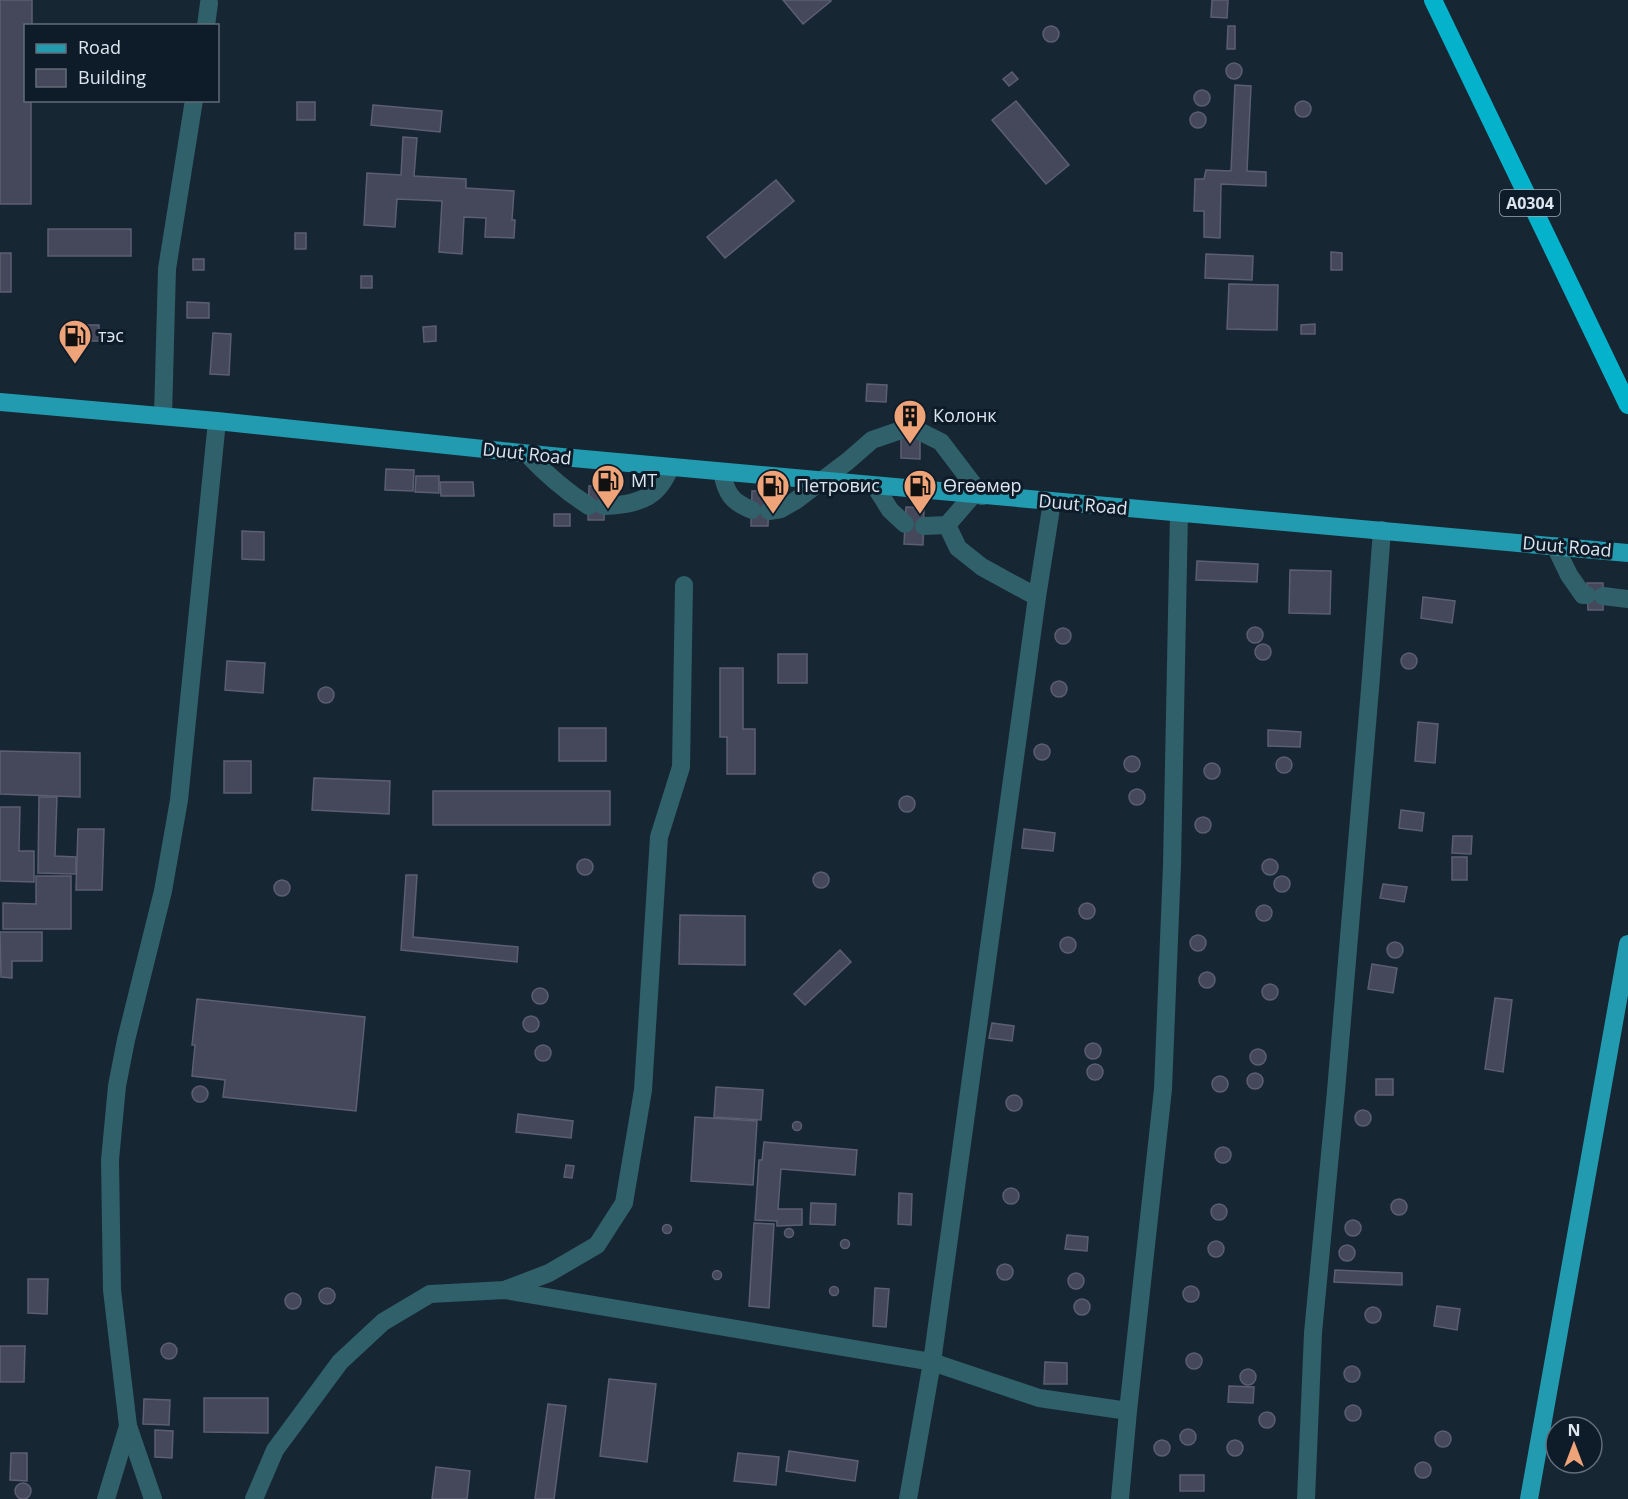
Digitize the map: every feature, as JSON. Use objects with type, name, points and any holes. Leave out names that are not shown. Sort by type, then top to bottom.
[{"type":"highway","name":"A0304","points":[[1434,1],[1628,405]]},
{"type":"main road","name":"Duut Road","points":[[0,402],[217,421],[527,454],[1628,553]]},
{"type":"main road","points":[[1529,1499],[1625,982],[1628,944]]},
{"type":"street","points":[[206,24],[209,3]]},
{"type":"street","points":[[163,416],[167,268],[194,102]]},
{"type":"street","points":[[153,1499],[128,1426],[112,1290],[110,1160],[117,1086],[126,1040],[163,891],[175,830],[217,421]]},
{"type":"street","points":[[722,472],[724,486],[737,504],[760,510],[781,509],[823,481],[872,440],[910,430],[941,442],[977,495],[948,525],[924,525]]},
{"type":"street","points":[[527,454],[569,494],[597,506],[627,505],[643,499],[658,489],[671,467]]},
{"type":"street","points":[[875,486],[890,510],[905,524]]},
{"type":"street","points":[[908,1499],[933,1362],[1037,597],[1052,502]]},
{"type":"street","points":[[1120,1499],[1163,1089],[1172,865],[1179,513]]},
{"type":"street","points":[[948,525],[958,548],[982,567],[1037,597]]},
{"type":"street","points":[[1306,1499],[1313,1333],[1337,1079],[1382,530]]},
{"type":"street","points":[[1555,546],[1569,575],[1583,595],[1628,598]]},
{"type":"street","points":[[505,1290],[549,1273],[597,1245],[624,1203],[643,1090],[659,837],[681,767],[684,585]]},
{"type":"street","points":[[254,1499],[275,1450],[340,1362],[383,1322],[430,1294],[505,1290],[933,1362],[1039,1398],[1128,1411]]},
{"type":"street","points":[[106,1499],[128,1426]]},
{"type":"building","points":[[0,0],[32,0],[32,24],[24,24],[24,102],[31,102],[31,204],[0,204]]},
{"type":"building","points":[[783,0],[830,0],[831,1],[803,24]]},
{"type":"building","points":[[1212,0],[1228,0],[1227,18],[1211,17]]},
{"type":"building","points":[[1051,26],[1057,28],[1059,34],[1057,40],[1051,42],[1045,40],[1043,34],[1045,28]]},
{"type":"building","points":[[1228,26],[1235,26],[1235,49],[1227,49]]},
{"type":"building","points":[[1234,63],[1240,65],[1242,71],[1240,77],[1234,79],[1228,77],[1226,71],[1228,65]]},
{"type":"building","points":[[1012,72],[1018,79],[1009,86],[1003,79]]},
{"type":"building","points":[[1235,85],[1251,86],[1247,171],[1266,172],[1266,186],[1221,184],[1220,238],[1204,237],[1204,211],[1194,211],[1195,179],[1204,179],[1206,170],[1231,171]]},
{"type":"building","points":[[1202,90],[1210,98],[1202,106],[1194,98]]},
{"type":"building","points":[[1016,101],[1069,165],[1046,184],[992,120]]},
{"type":"building","points":[[1303,101],[1311,109],[1303,117],[1295,109]]},
{"type":"building","points":[[297,102],[315,102],[315,120],[297,120]]},
{"type":"building","points":[[373,105],[442,111],[440,132],[371,125]]},
{"type":"building","points":[[1198,112],[1206,120],[1198,128],[1190,120]]},
{"type":"building","points":[[403,137],[417,138],[414,176],[466,179],[466,188],[514,191],[512,220],[515,220],[514,238],[485,237],[486,218],[464,217],[462,254],[439,252],[442,201],[397,199],[395,227],[364,225],[367,173],[401,175]]},
{"type":"building","points":[[776,180],[794,201],[725,258],[707,237]]},
{"type":"building","points":[[48,229],[131,229],[131,256],[48,256]]},
{"type":"building","points":[[295,233],[306,233],[306,249],[295,249]]},
{"type":"building","points":[[1331,252],[1342,253],[1342,270],[1331,270]]},
{"type":"building","points":[[0,253],[11,253],[11,292],[0,292]]},
{"type":"building","points":[[1206,254],[1253,256],[1252,280],[1205,278]]},
{"type":"building","points":[[193,259],[204,259],[204,270],[193,270]]},
{"type":"building","points":[[361,276],[372,276],[372,288],[361,288]]},
{"type":"building","points":[[1229,284],[1278,285],[1277,330],[1227,329]]},
{"type":"building","points":[[187,302],[209,303],[209,318],[187,318]]},
{"type":"building","points":[[1315,324],[1315,334],[1301,334],[1301,325]]},
{"type":"building","points":[[66,325],[99,325],[99,341],[66,341]]},
{"type":"building","points":[[436,326],[436,341],[424,342],[423,327]]},
{"type":"building","points":[[213,333],[231,334],[229,375],[210,374]]},
{"type":"building","points":[[867,384],[887,385],[886,402],[866,401]]},
{"type":"building","name":"Колонк","points":[[901,403],[920,404],[920,459],[901,458]]},
{"type":"building","points":[[386,469],[414,470],[413,491],[385,490]]},
{"type":"building","points":[[416,476],[439,476],[439,493],[415,492]]},
{"type":"building","points":[[440,482],[473,482],[474,496],[441,496]]},
{"type":"building","points":[[589,486],[605,486],[604,520],[588,520]]},
{"type":"building","points":[[752,491],[769,491],[768,526],[751,526]]},
{"type":"building","points":[[906,507],[924,508],[923,545],[904,544]]},
{"type":"building","points":[[554,514],[570,514],[570,526],[554,526]]},
{"type":"building","points":[[242,531],[264,532],[264,560],[242,559]]},
{"type":"building","points":[[1197,561],[1258,564],[1257,582],[1196,580]]},
{"type":"building","points":[[1290,570],[1331,571],[1330,614],[1289,613]]},
{"type":"building","points":[[1587,583],[1603,583],[1603,610],[1588,610]]},
{"type":"building","points":[[1423,597],[1455,601],[1452,623],[1421,618]]},
{"type":"building","points":[[1255,627],[1263,635],[1255,643],[1247,635]]},
{"type":"building","points":[[1063,628],[1071,636],[1063,644],[1055,636]]},
{"type":"building","points":[[1263,644],[1271,652],[1263,660],[1255,652]]},
{"type":"building","points":[[1409,653],[1417,661],[1409,669],[1401,661]]},
{"type":"building","points":[[778,654],[807,654],[807,683],[778,683]]},
{"type":"building","points":[[227,661],[265,663],[263,693],[225,690]]},
{"type":"building","points":[[720,668],[743,668],[743,729],[755,729],[755,774],[727,774],[727,737],[720,737]]},
{"type":"building","points":[[1059,681],[1067,689],[1059,697],[1051,689]]},
{"type":"building","points":[[323,687],[329,687],[334,695],[332,701],[323,703],[318,698],[318,692]]},
{"type":"building","points":[[1418,722],[1438,724],[1435,763],[1415,761]]},
{"type":"building","points":[[559,728],[606,728],[606,761],[559,761]]},
{"type":"building","points":[[1268,730],[1301,732],[1300,747],[1268,746]]},
{"type":"building","points":[[1042,744],[1048,746],[1050,752],[1048,758],[1042,760],[1036,758],[1034,752],[1036,746]]},
{"type":"building","points":[[0,751],[80,753],[80,797],[0,794]]},
{"type":"building","points":[[1132,756],[1140,764],[1132,772],[1124,764]]},
{"type":"building","points":[[1284,757],[1292,765],[1284,773],[1276,765]]},
{"type":"building","points":[[224,761],[251,761],[251,793],[224,793]]},
{"type":"building","points":[[1212,763],[1220,771],[1212,779],[1204,771]]},
{"type":"building","points":[[314,778],[390,781],[389,814],[312,810]]},
{"type":"building","points":[[1137,789],[1145,797],[1137,805],[1129,797]]},
{"type":"building","points":[[433,791],[610,791],[610,825],[433,825]]},
{"type":"building","points":[[907,796],[915,804],[907,812],[899,804]]},
{"type":"building","points":[[39,797],[57,797],[55,856],[76,857],[76,874],[38,873]]},
{"type":"building","points":[[0,807],[20,807],[19,851],[34,851],[34,882],[0,881]]},
{"type":"building","points":[[1401,810],[1424,813],[1422,831],[1399,828]]},
{"type":"building","points":[[1203,817],[1211,825],[1203,833],[1195,825]]},
{"type":"building","points":[[78,829],[104,829],[102,890],[76,890]]},
{"type":"building","points":[[1024,829],[1055,833],[1053,851],[1022,848]]},
{"type":"building","points":[[1453,836],[1472,836],[1471,854],[1452,853]]},
{"type":"building","points":[[1452,857],[1467,857],[1467,880],[1452,880]]},
{"type":"building","points":[[582,859],[588,859],[593,867],[591,873],[582,875],[577,870],[577,864]]},
{"type":"building","points":[[1270,859],[1276,861],[1278,867],[1276,873],[1270,875],[1264,873],[1262,867],[1264,861]]},
{"type":"building","points":[[821,872],[829,880],[821,888],[813,880]]},
{"type":"building","points":[[406,875],[417,875],[413,937],[518,947],[517,962],[401,950]]},
{"type":"building","points":[[36,876],[71,876],[71,929],[3,929],[3,903],[36,904]]},
{"type":"building","points":[[1282,876],[1290,884],[1282,892],[1274,884]]},
{"type":"building","points":[[279,880],[285,880],[290,888],[288,894],[279,896],[274,891],[274,885]]},
{"type":"building","points":[[1383,884],[1407,887],[1404,902],[1380,898]]},
{"type":"building","points":[[1087,903],[1095,911],[1087,919],[1079,911]]},
{"type":"building","points":[[1264,905],[1272,913],[1264,921],[1256,913]]},
{"type":"building","points":[[680,915],[745,916],[745,965],[679,964]]},
{"type":"building","points":[[0,932],[42,932],[42,961],[12,961],[12,978],[1,977]]},
{"type":"building","points":[[1198,935],[1206,943],[1198,951],[1190,943]]},
{"type":"building","points":[[1068,937],[1076,945],[1068,953],[1060,945]]},
{"type":"building","points":[[1395,942],[1403,950],[1395,958],[1387,950]]},
{"type":"building","points":[[840,950],[851,962],[805,1005],[794,994]]},
{"type":"building","points":[[1372,964],[1397,968],[1393,993],[1368,989]]},
{"type":"building","points":[[1207,972],[1215,980],[1207,988],[1199,980]]},
{"type":"building","points":[[1270,984],[1278,992],[1270,1000],[1262,992]]},
{"type":"building","points":[[537,988],[543,988],[548,996],[546,1002],[537,1004],[532,999],[532,993]]},
{"type":"building","points":[[1495,998],[1512,1000],[1503,1072],[1485,1069]]},
{"type":"building","points":[[197,999],[365,1017],[356,1111],[223,1097],[225,1080],[192,1076],[195,1045],[192,1045]]},
{"type":"building","points":[[528,1016],[534,1016],[539,1024],[537,1030],[528,1032],[523,1027],[523,1021]]},
{"type":"building","points":[[992,1023],[1014,1026],[1012,1041],[989,1038]]},
{"type":"building","points":[[1093,1043],[1101,1051],[1093,1059],[1085,1051]]},
{"type":"building","points":[[540,1045],[546,1045],[551,1053],[549,1059],[540,1061],[535,1056],[535,1050]]},
{"type":"building","points":[[1258,1049],[1266,1057],[1258,1065],[1250,1057]]},
{"type":"building","points":[[1095,1064],[1103,1072],[1095,1080],[1087,1072]]},
{"type":"building","points":[[1255,1073],[1263,1081],[1255,1089],[1247,1081]]},
{"type":"building","points":[[1220,1076],[1228,1084],[1220,1092],[1212,1084]]},
{"type":"building","points":[[1376,1079],[1393,1079],[1393,1095],[1376,1095]]},
{"type":"building","points":[[197,1086],[203,1086],[208,1094],[206,1100],[197,1102],[192,1097],[192,1091]]},
{"type":"building","points":[[716,1087],[763,1090],[761,1120],[714,1117]]},
{"type":"building","points":[[1014,1095],[1022,1103],[1014,1111],[1006,1103]]},
{"type":"building","points":[[1363,1110],[1371,1118],[1363,1126],[1355,1118]]},
{"type":"building","points":[[518,1114],[573,1121],[571,1138],[516,1132]]},
{"type":"building","points":[[695,1117],[757,1121],[753,1185],[691,1181]]},
{"type":"building","points":[[797,1121],[802,1126],[797,1131],[792,1126]]},
{"type":"building","points":[[764,1142],[857,1150],[855,1175],[781,1169],[778,1209],[802,1209],[802,1225],[777,1226],[777,1221],[755,1220],[759,1160],[762,1160]]},
{"type":"building","points":[[1223,1147],[1231,1155],[1223,1163],[1215,1155]]},
{"type":"building","points":[[566,1165],[574,1166],[572,1178],[564,1177]]},
{"type":"building","points":[[1011,1188],[1017,1190],[1019,1196],[1017,1202],[1011,1204],[1005,1202],[1003,1196],[1005,1190]]},
{"type":"building","points":[[899,1193],[912,1194],[911,1225],[898,1224]]},
{"type":"building","points":[[1399,1199],[1407,1207],[1399,1215],[1391,1207]]},
{"type":"building","points":[[811,1203],[836,1204],[835,1225],[810,1224]]},
{"type":"building","points":[[1219,1204],[1227,1212],[1219,1220],[1211,1212]]},
{"type":"building","points":[[1353,1220],[1361,1228],[1353,1236],[1345,1228]]},
{"type":"building","points":[[754,1223],[774,1224],[769,1308],[749,1306]]},
{"type":"building","points":[[667,1224],[672,1229],[667,1234],[662,1229]]},
{"type":"building","points":[[789,1228],[794,1233],[789,1238],[784,1233]]},
{"type":"building","points":[[1067,1235],[1088,1237],[1087,1251],[1065,1249]]},
{"type":"building","points":[[845,1239],[850,1244],[845,1249],[840,1244]]},
{"type":"building","points":[[1216,1241],[1222,1243],[1224,1249],[1222,1255],[1216,1257],[1210,1255],[1208,1249],[1210,1243]]},
{"type":"building","points":[[1347,1245],[1355,1253],[1347,1261],[1339,1253]]},
{"type":"building","points":[[1005,1264],[1013,1272],[1005,1280],[997,1272]]},
{"type":"building","points":[[717,1270],[722,1275],[717,1280],[712,1275]]},
{"type":"building","points":[[1335,1270],[1402,1273],[1402,1285],[1334,1282]]},
{"type":"building","points":[[1076,1273],[1084,1281],[1076,1289],[1068,1281]]},
{"type":"building","points":[[28,1279],[48,1279],[47,1314],[28,1313]]},
{"type":"building","points":[[834,1286],[839,1291],[834,1296],[829,1291]]},
{"type":"building","points":[[1191,1286],[1199,1294],[1191,1302],[1183,1294]]},
{"type":"building","points":[[324,1288],[330,1288],[335,1296],[333,1302],[324,1304],[319,1299],[319,1293]]},
{"type":"building","points":[[875,1288],[889,1289],[886,1327],[873,1326]]},
{"type":"building","points":[[290,1293],[296,1293],[301,1301],[299,1307],[290,1309],[285,1304],[285,1298]]},
{"type":"building","points":[[1082,1299],[1088,1301],[1090,1307],[1088,1313],[1082,1315],[1076,1313],[1074,1307],[1076,1301]]},
{"type":"building","points":[[1437,1306],[1460,1309],[1457,1330],[1434,1326]]},
{"type":"building","points":[[1373,1307],[1381,1315],[1373,1323],[1365,1315]]},
{"type":"building","points":[[166,1343],[172,1343],[177,1351],[175,1357],[166,1359],[161,1354],[161,1348]]},
{"type":"building","points":[[0,1346],[25,1346],[24,1382],[0,1382]]},
{"type":"building","points":[[1194,1353],[1202,1361],[1194,1369],[1186,1361]]},
{"type":"building","points":[[1045,1362],[1067,1363],[1067,1384],[1044,1384]]},
{"type":"building","points":[[1352,1366],[1358,1368],[1360,1374],[1358,1380],[1352,1382],[1346,1380],[1344,1374],[1346,1368]]},
{"type":"building","points":[[1248,1369],[1256,1377],[1248,1385],[1240,1377]]},
{"type":"building","points":[[609,1379],[656,1384],[647,1462],[600,1456]]},
{"type":"building","points":[[1229,1386],[1254,1387],[1253,1403],[1228,1402]]},
{"type":"building","points":[[204,1398],[268,1398],[268,1433],[204,1432]]},
{"type":"building","points":[[144,1399],[170,1400],[169,1425],[143,1424]]},
{"type":"building","points":[[548,1404],[566,1406],[554,1499],[535,1499]]},
{"type":"building","points":[[1353,1405],[1361,1413],[1353,1421],[1345,1413]]},
{"type":"building","points":[[1267,1412],[1275,1420],[1267,1428],[1259,1420]]},
{"type":"building","points":[[1188,1429],[1196,1437],[1188,1445],[1180,1437]]},
{"type":"building","points":[[155,1430],[173,1431],[172,1458],[155,1457]]},
{"type":"building","points":[[1443,1431],[1449,1433],[1451,1439],[1449,1445],[1443,1447],[1437,1445],[1435,1439],[1437,1433]]},
{"type":"building","points":[[1162,1440],[1168,1442],[1170,1448],[1168,1454],[1162,1456],[1156,1454],[1154,1448],[1156,1442]]},
{"type":"building","points":[[1235,1440],[1243,1448],[1235,1456],[1227,1448]]},
{"type":"building","points":[[789,1451],[858,1461],[855,1481],[786,1471]]},
{"type":"building","points":[[11,1453],[27,1453],[27,1481],[10,1480]]},
{"type":"building","points":[[738,1453],[779,1457],[776,1485],[734,1481]]},
{"type":"building","points":[[1423,1462],[1431,1470],[1423,1478],[1415,1470]]},
{"type":"building","points":[[436,1467],[470,1471],[467,1499],[432,1499]]},
{"type":"building","points":[[1180,1475],[1204,1475],[1204,1491],[1180,1491]]},
{"type":"building","points":[[20,1483],[26,1483],[31,1491],[29,1497],[20,1499],[15,1494],[15,1488]]},
{"type":"place","name":"тэс","points":[[75,365]]},
{"type":"place","name":"Колонк","points":[[910,445]]},
{"type":"place","name":"MT","points":[[608,510]]},
{"type":"place","name":"Петровиc","points":[[773,515]]},
{"type":"place","name":"Өгөөмөр","points":[[920,515]]}]
